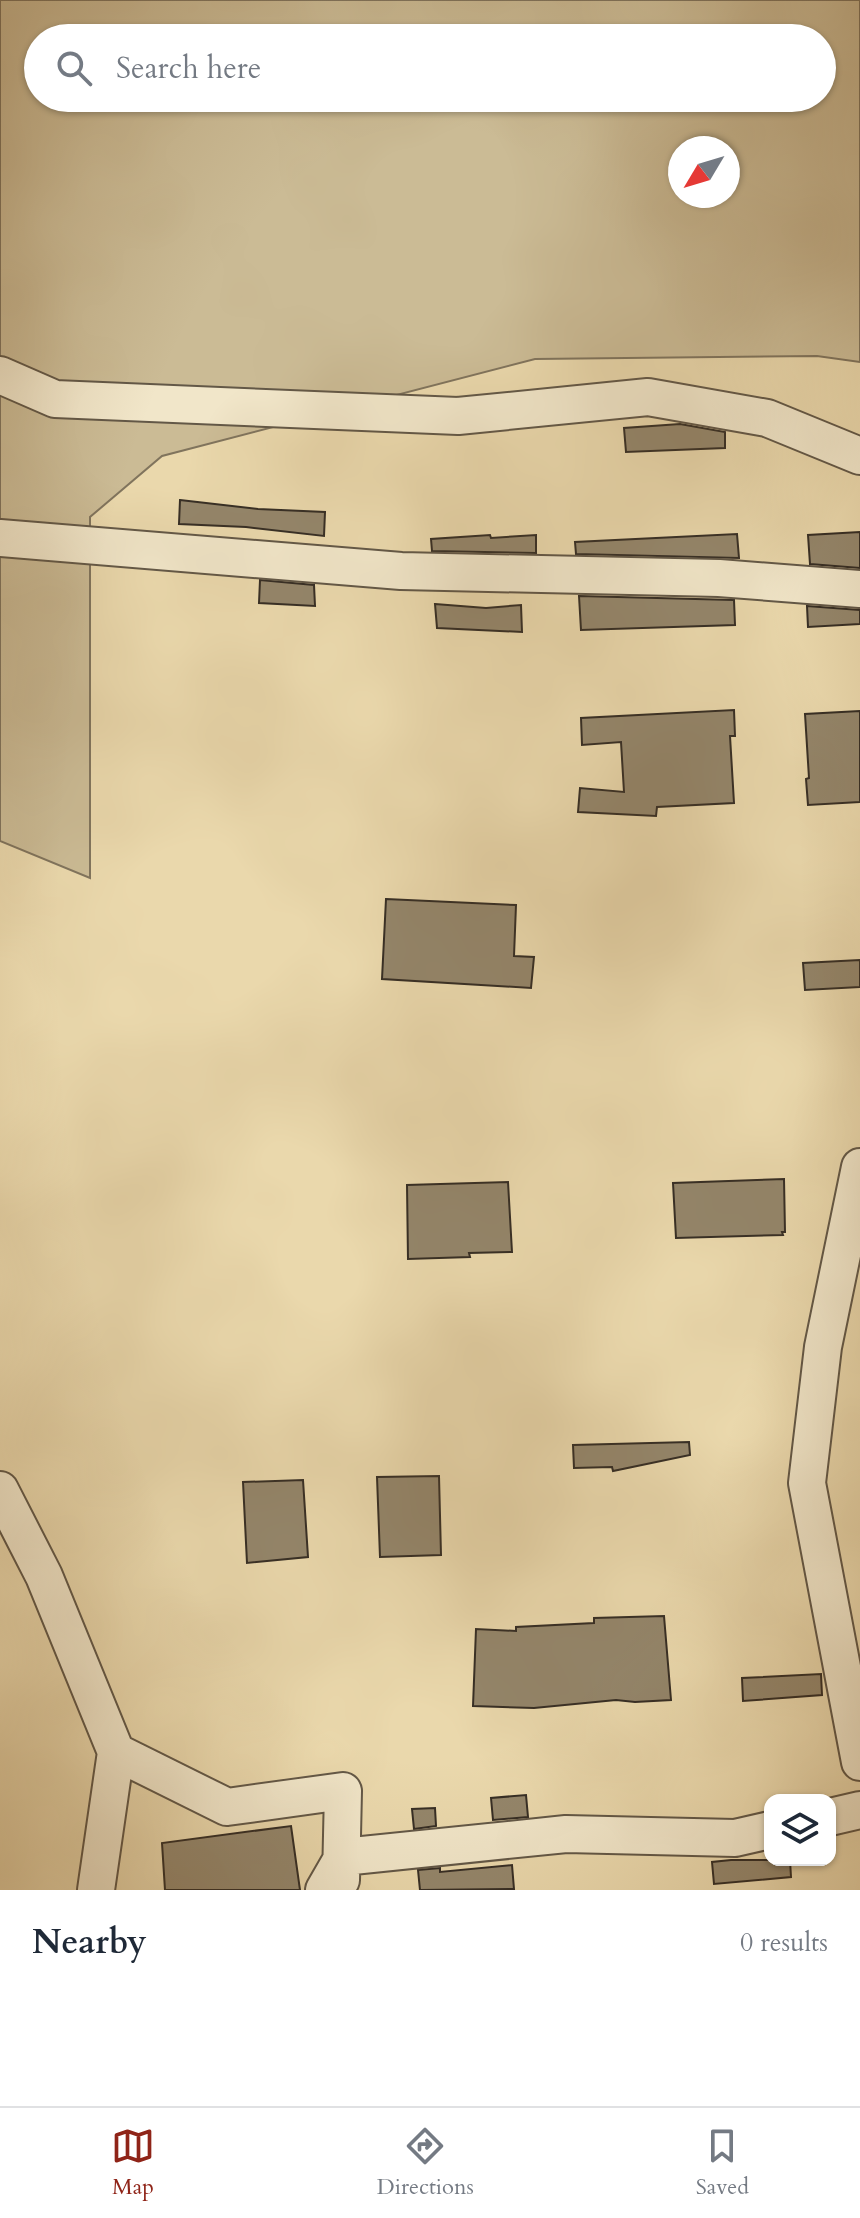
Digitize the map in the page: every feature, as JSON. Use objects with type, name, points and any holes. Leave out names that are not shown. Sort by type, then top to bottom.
[{"type":"street","points":[[0,375],[55,399],[458,416],[648,397],[767,418],[860,456]]},
{"type":"street","points":[[0,538],[401,571],[719,578],[860,589]]},
{"type":"street","points":[[860,1167],[823,1347],[807,1483],[860,1762]]},
{"type":"street","points":[[0,1490],[44,1576],[116,1752],[96,1890]]},
{"type":"street","points":[[116,1752],[227,1807],[343,1791],[342,1873]]},
{"type":"street","points":[[836,1816],[860,1810]]},
{"type":"street","points":[[324,1890],[342,1873],[566,1834],[735,1838],[764,1831]]},
{"type":"shaded area","points":[[0,0],[860,0],[860,362],[817,356],[535,359],[162,456],[90,517],[90,878],[0,841]]},
{"type":"building","points":[[680,424],[725,432],[725,448],[626,452],[624,428]]},
{"type":"building","points":[[180,500],[258,509],[325,512],[324,536],[246,527],[179,524]]},
{"type":"building","points":[[860,532],[860,568],[810,564],[808,535]]},
{"type":"building","points":[[737,534],[739,558],[576,554],[575,542]]},
{"type":"building","points":[[490,535],[491,538],[536,535],[536,553],[432,551],[431,539]]},
{"type":"building","points":[[260,580],[314,585],[315,606],[259,603]]},
{"type":"building","points":[[579,596],[734,600],[735,625],[581,630]]},
{"type":"building","points":[[435,604],[486,608],[521,605],[522,632],[437,628]]},
{"type":"building","points":[[807,606],[860,610],[860,624],[808,627]]},
{"type":"building","points":[[734,710],[735,736],[730,736],[734,803],[657,807],[656,816],[578,812],[580,788],[624,792],[621,742],[582,745],[581,718]]},
{"type":"building","points":[[860,711],[860,802],[808,805],[805,714]]},
{"type":"building","points":[[386,899],[516,905],[514,956],[534,957],[531,988],[382,979]]},
{"type":"building","points":[[860,960],[860,987],[805,990],[803,963]]},
{"type":"building","points":[[784,1179],[783,1235],[676,1238],[673,1183]]},
{"type":"building","points":[[508,1182],[512,1252],[408,1259],[407,1185]]},
{"type":"building","points":[[689,1442],[690,1455],[613,1471],[612,1467],[574,1468],[573,1445]]},
{"type":"building","points":[[439,1476],[441,1555],[380,1557],[377,1477]]},
{"type":"building","points":[[303,1480],[308,1557],[247,1563],[243,1482]]},
{"type":"building","points":[[664,1616],[671,1700],[616,1700],[534,1708],[473,1706],[476,1629],[516,1631],[516,1627],[594,1623],[594,1618]]},
{"type":"building","points":[[821,1674],[822,1695],[743,1701],[742,1678]]},
{"type":"building","points":[[526,1795],[528,1817],[493,1820],[491,1798]]},
{"type":"building","points":[[435,1808],[436,1826],[414,1829],[412,1809]]},
{"type":"building","points":[[291,1826],[300,1890],[165,1890],[162,1843]]},
{"type":"building","points":[[764,1860],[764,1866],[790,1866],[791,1877],[714,1884],[712,1862]]},
{"type":"building","points":[[512,1865],[514,1889],[420,1890],[418,1870],[440,1868],[440,1872]]}]
